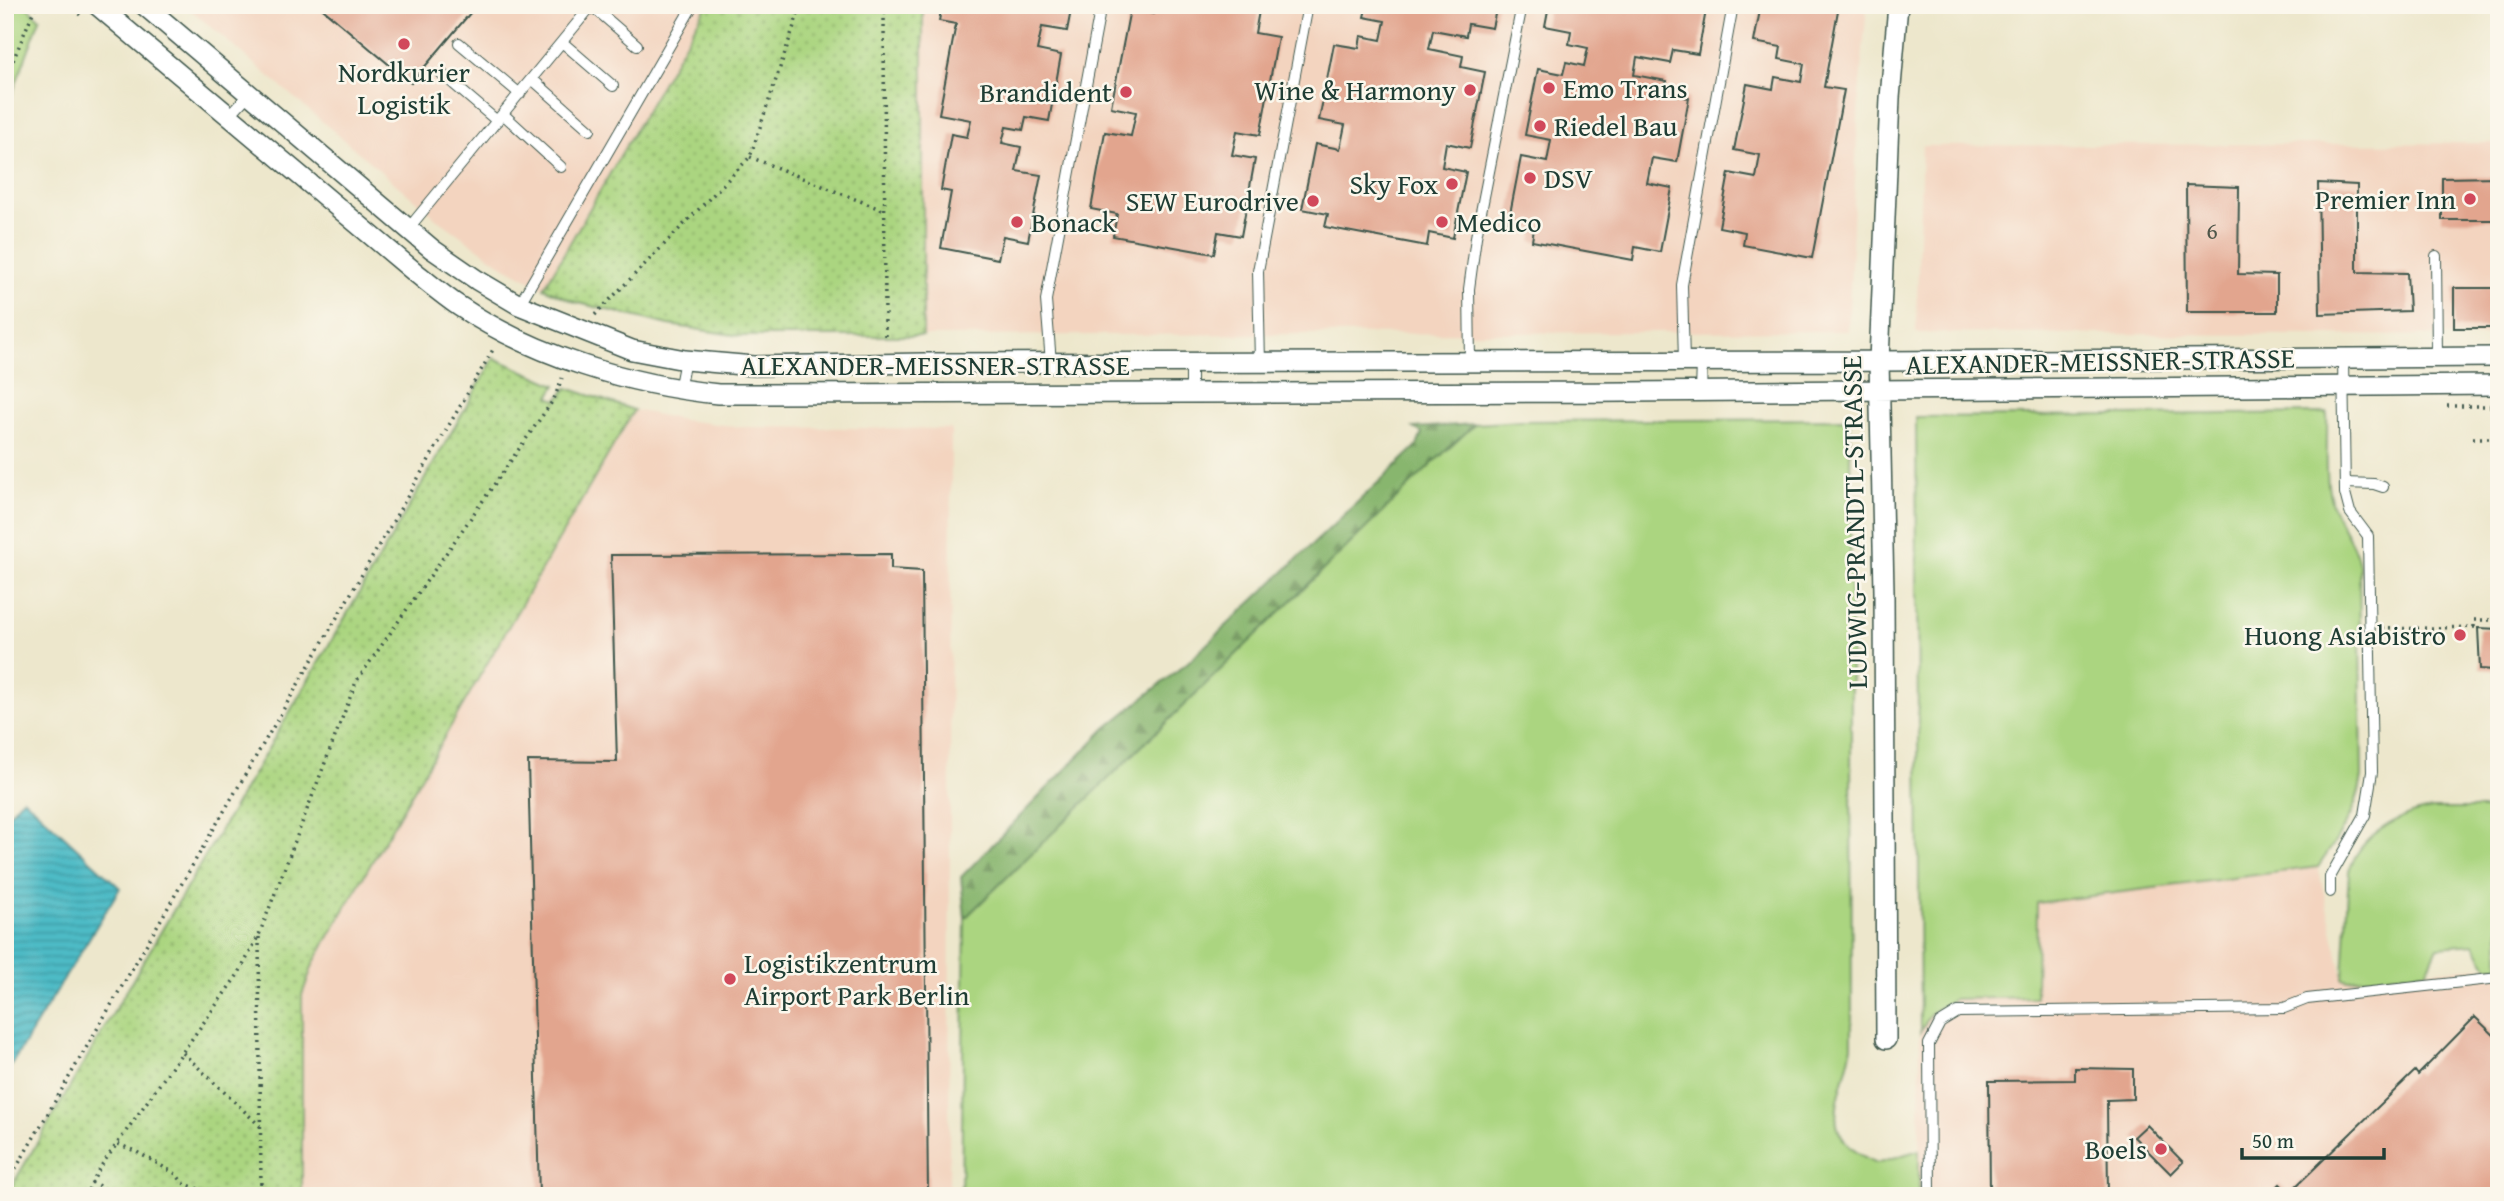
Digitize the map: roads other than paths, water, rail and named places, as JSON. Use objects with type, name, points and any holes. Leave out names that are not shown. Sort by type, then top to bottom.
[{"type":"street","name":"ALEXANDER-MEISSNER-STRASSE","points":[[97,5],[416,273],[460,306],[504,331],[570,360],[623,377],[679,390],[718,394],[1879,392],[2499,385]]},
{"type":"street","name":"ALEXANDER-MEISSNER-STRASSE","points":[[144,5],[408,229],[466,272],[519,305],[632,350],[685,360],[754,366],[2499,357]]},
{"type":"street","name":"LUDWIG-PRANDTL-STRASSE","points":[[1886,1039],[1884,591],[1879,361],[1889,98],[1898,5]]},
{"type":"lane","points":[[519,305],[693,5]]},
{"type":"lane","points":[[1051,363],[1046,300],[1101,5]]},
{"type":"lane","points":[[1261,363],[1258,271],[1308,5]]},
{"type":"lane","points":[[1469,363],[1469,289],[1476,237],[1521,5]]},
{"type":"lane","points":[[1701,392],[1693,362],[1682,285],[1733,5]]},
{"type":"lane","points":[[408,229],[592,6],[637,45]]},
{"type":"lane","points":[[562,42],[613,86]]},
{"type":"lane","points":[[459,43],[520,94]]},
{"type":"lane","points":[[442,74],[561,167]]},
{"type":"lane","points":[[532,79],[590,130]]},
{"type":"lane","points":[[229,116],[249,94]]},
{"type":"lane","points":[[2436,256],[2437,357]]},
{"type":"lane","points":[[2330,892],[2329,877],[2365,815],[2372,772],[2368,536],[2350,512],[2345,483],[2343,358]]},
{"type":"lane","points":[[679,390],[685,360]]},
{"type":"lane","points":[[1191,364],[1191,392]]},
{"type":"lane","points":[[2345,483],[2384,487]]},
{"type":"lane","points":[[1930,1196],[1929,1044],[1940,1023],[1958,1012],[2284,1008],[2307,999],[2499,978]]},
{"type":"water","points":[[23,798],[120,888],[5,1075],[5,961],[8,954],[5,952],[5,819]]},
{"type":"place","name":"Nordkurier Logistik","points":[[404,44]]},
{"type":"place","name":"Emo Trans","points":[[1549,88]]},
{"type":"place","name":"Wine & Harmony","points":[[1470,90]]},
{"type":"place","name":"Brandident","points":[[1126,92]]},
{"type":"place","name":"Riedel Bau","points":[[1540,126]]},
{"type":"place","name":"DSV","points":[[1530,178]]},
{"type":"place","name":"Sky Fox","points":[[1452,184]]},
{"type":"place","name":"Premier Inn","points":[[2470,199]]},
{"type":"place","name":"SEW Eurodrive","points":[[1313,201]]},
{"type":"place","name":"Bonack","points":[[1017,222]]},
{"type":"place","name":"Medico","points":[[1442,222]]},
{"type":"place","name":"Huong Asiabistro","points":[[2460,635]]},
{"type":"place","name":"Logistikzentrum Airport Park Berlin","points":[[730,979]]},
{"type":"place","name":"Boels","points":[[2161,1149]]}]
